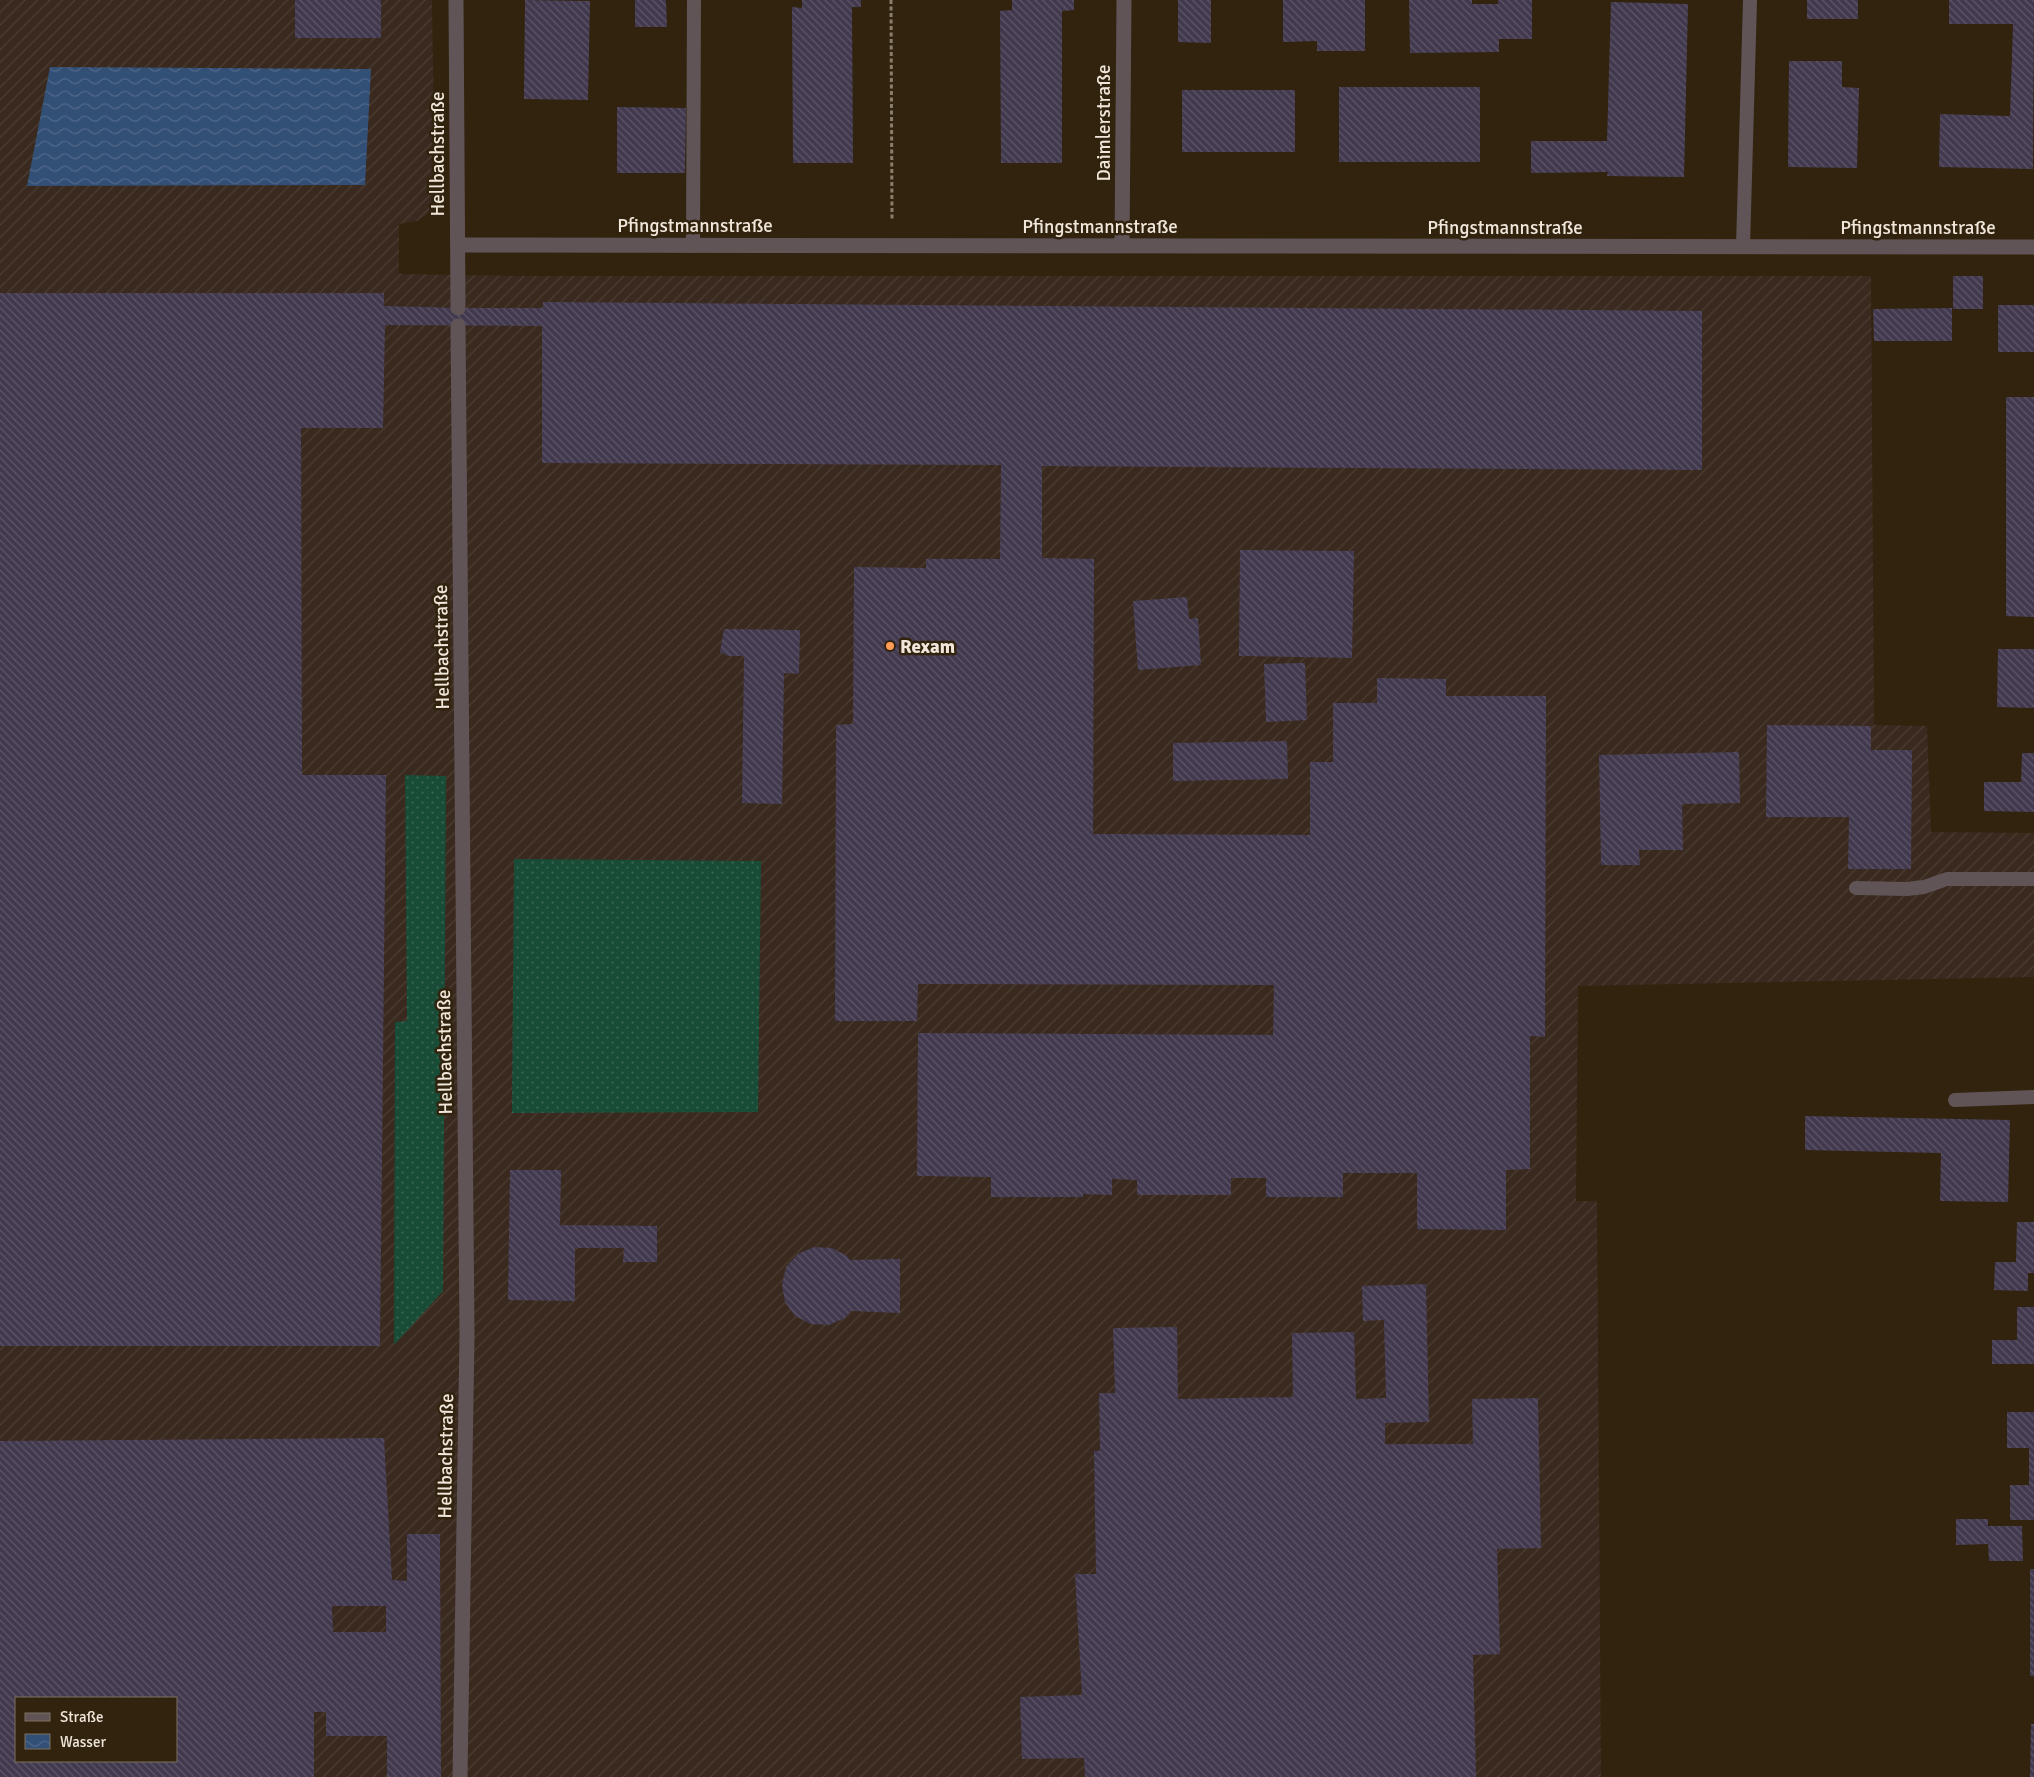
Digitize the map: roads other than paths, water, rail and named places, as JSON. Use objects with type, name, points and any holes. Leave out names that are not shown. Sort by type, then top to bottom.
[{"type":"street","name":"Hellbachstraße","points":[[456,0],[458,308]]},
{"type":"street","name":"Daimlerstraße","points":[[1122,246],[1124,0]]},
{"type":"street","name":"Pfingstmannstraße","points":[[458,245],[2034,247]]},
{"type":"street","name":"Hellbachstraße","points":[[458,326],[466,1325],[460,1777]]},
{"type":"lane","points":[[693,246],[694,0]]},
{"type":"lane","points":[[1743,247],[1750,0]]},
{"type":"lane","points":[[1856,888],[1907,889],[1924,887],[1947,879],[2034,879]]},
{"type":"lane","points":[[1955,1100],[2034,1097]]},
{"type":"water","points":[[50,67],[371,69],[365,185],[27,186]]},
{"type":"place","name":"Rexam","points":[[890,646]]}]
